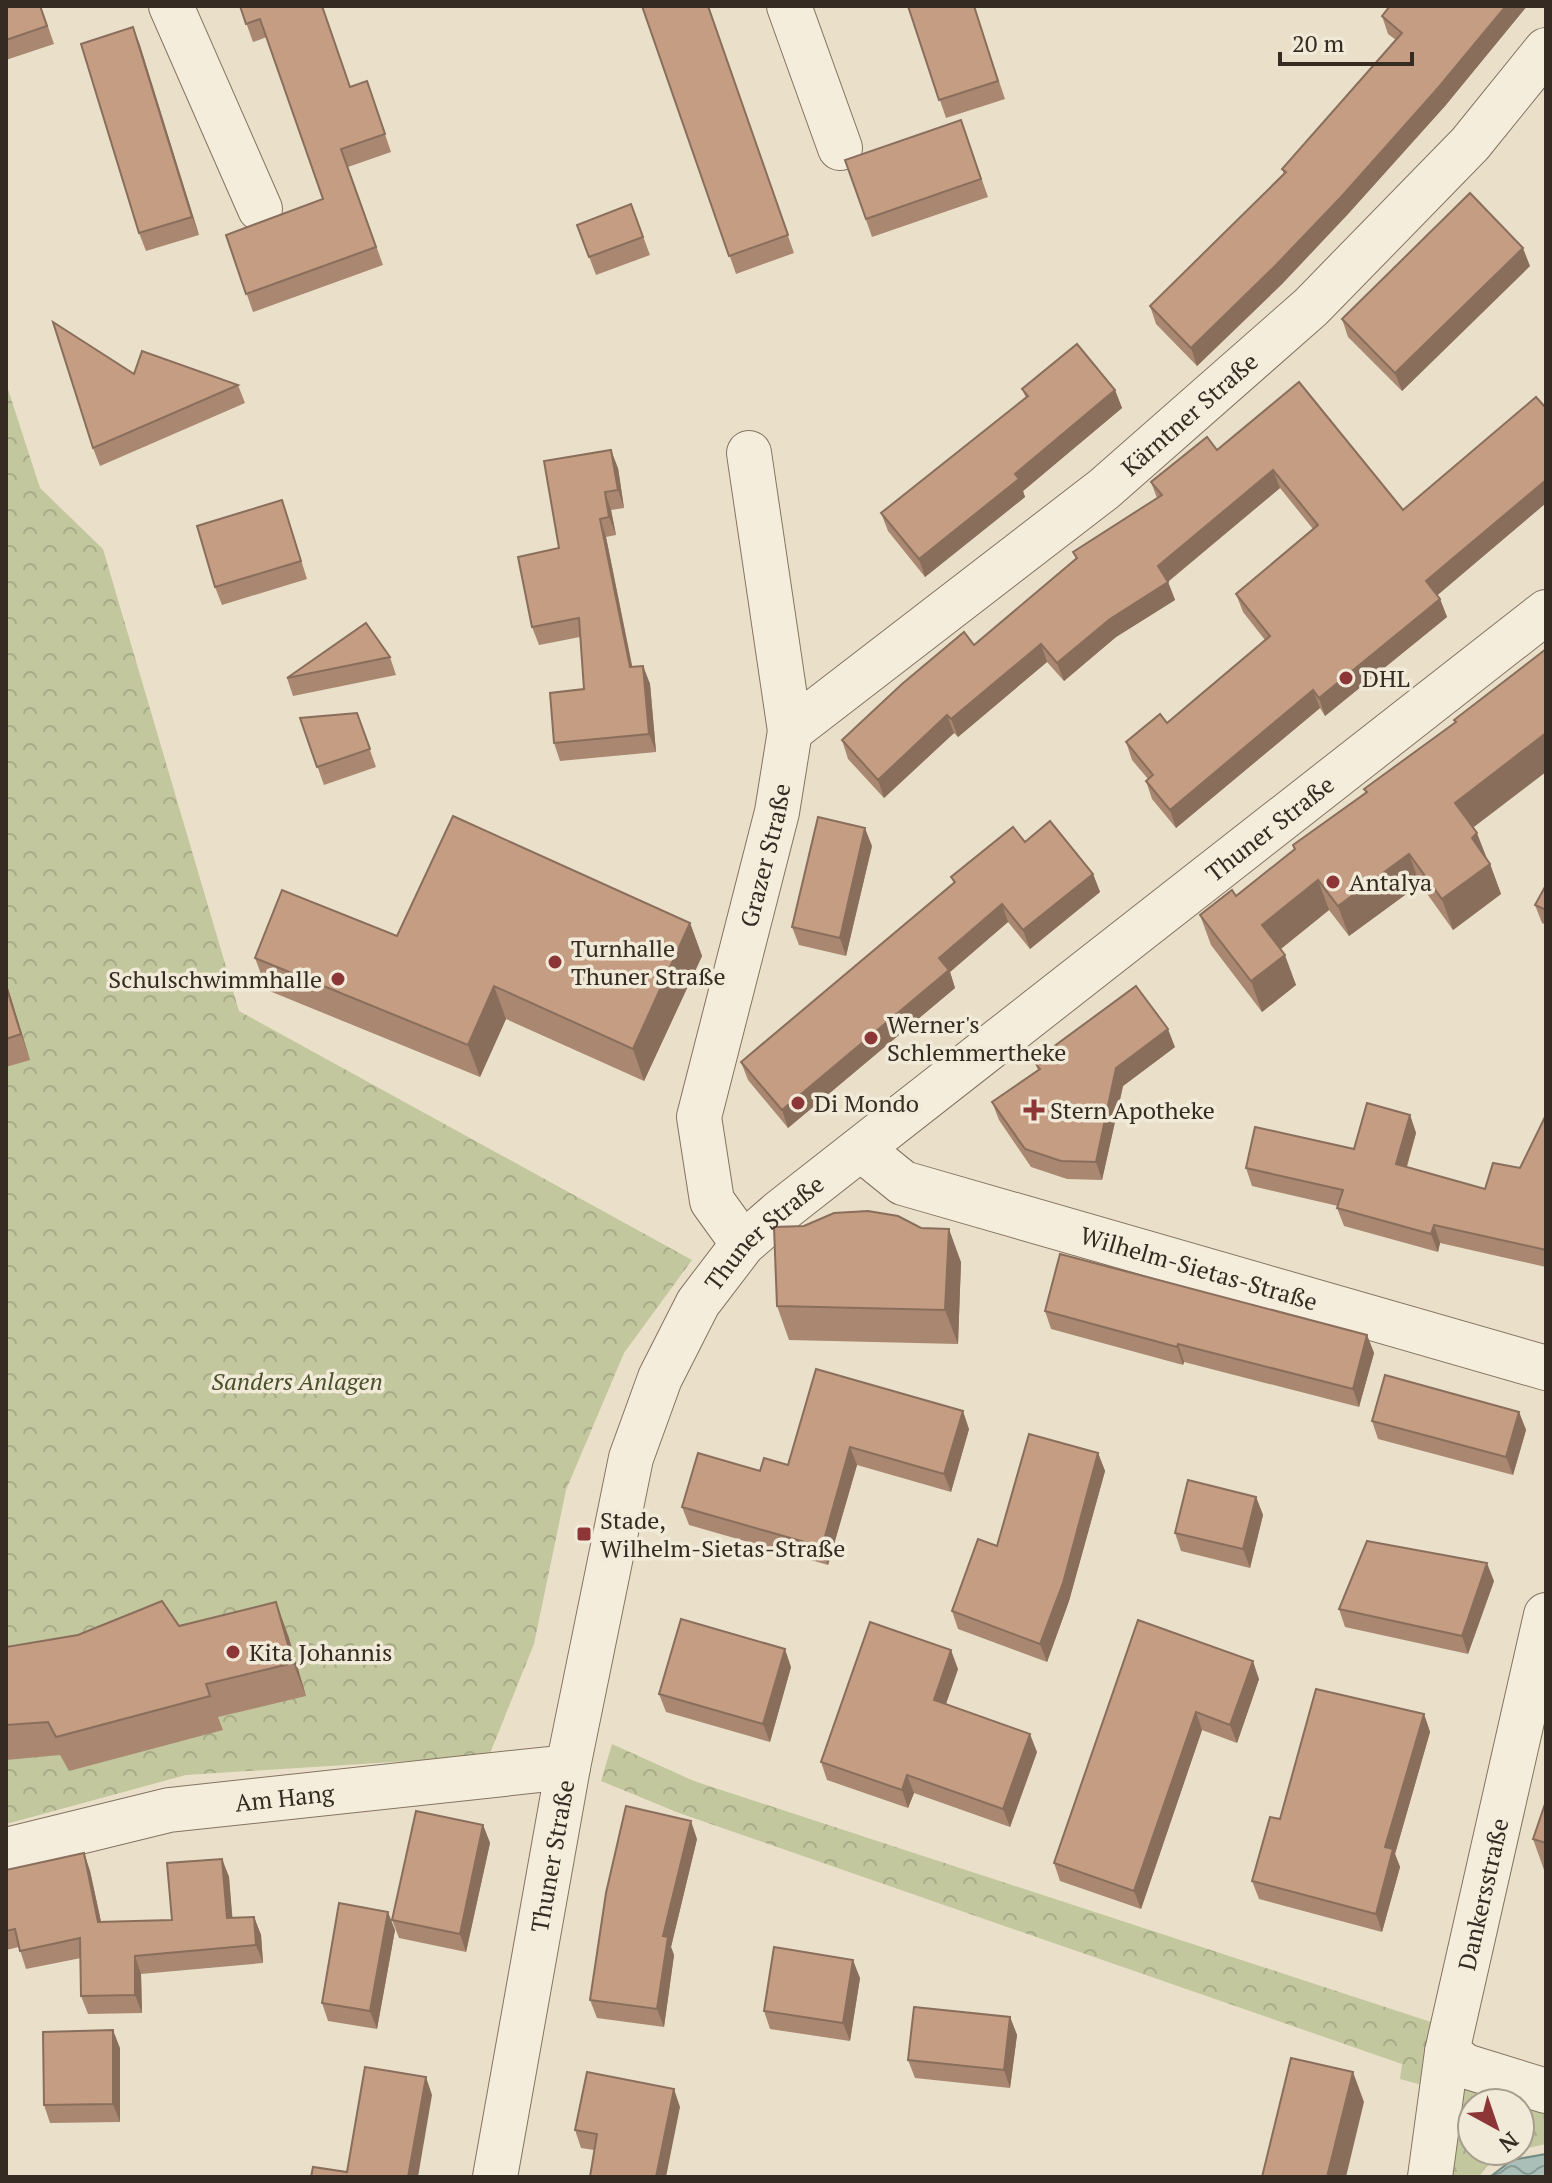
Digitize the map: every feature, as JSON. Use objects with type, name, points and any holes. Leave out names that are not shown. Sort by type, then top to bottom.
[{"type":"street","points":[[171,6],[260,209]]},
{"type":"street","points":[[789,6],[840,148]]},
{"type":"street","name":"Kärntner Straße","points":[[790,731],[1104,489],[1311,307],[1470,144],[1546,50]]},
{"type":"street","name":"Grazer Straße","points":[[743,1244],[712,1201],[699,1117],[777,812],[790,731],[749,453]]},
{"type":"street","name":"Thuner Straße","points":[[495,2177],[568,1767],[631,1458],[660,1378],[698,1303],[743,1244],[781,1211],[1546,612]]},
{"type":"street","name":"Wilhelm-Sietas-Straße","points":[[861,1149],[903,1183],[1546,1368]]},
{"type":"street","name":"Dankersstraße","points":[[1430,2177],[1447,2052],[1546,1615]]},
{"type":"street","name":"Am Hang","points":[[6,1850],[169,1810],[568,1767]]},
{"type":"street","points":[[1447,2052],[1465,2066],[1546,2091]]},
{"type":"green space","name":"Sanders Anlagen","points":[[6,383],[40,488],[103,549],[239,1011],[692,1260],[624,1353],[566,1490],[534,1644],[489,1756],[186,1775],[6,1824]]},
{"type":"green space","points":[[612,1744],[694,1781],[1434,2023],[1519,2087],[1456,2087],[1456,2094],[1400,2079],[1402,2064],[679,1813],[601,1781]]},
{"type":"green space","points":[[1536,2100],[1546,2107],[1546,2144],[1536,2146]]},
{"type":"green space","points":[[1456,2116],[1456,2167],[1486,2167],[1479,2177],[1447,2177]]},
{"type":"water","points":[[1546,2154],[1546,2177],[1490,2177],[1503,2167],[1536,2167],[1536,2156]]},
{"type":"building","points":[[6,6],[40,6],[47,26],[6,40]]},
{"type":"building","points":[[240,6],[322,6],[350,87],[367,81],[385,134],[341,149],[376,247],[246,294],[226,235],[323,199],[260,19],[246,24]]},
{"type":"building","points":[[642,6],[708,6],[788,235],[729,256]]},
{"type":"building","points":[[908,6],[974,6],[998,81],[939,100]]},
{"type":"building","points":[[1390,6],[1506,6],[1342,196],[1191,348],[1150,306],[1286,172],[1282,169],[1402,33],[1382,16]]},
{"type":"building","points":[[133,27],[192,217],[139,233],[81,44]]},
{"type":"building","points":[[961,120],[981,179],[866,219],[845,160]]},
{"type":"building","points":[[1470,193],[1523,248],[1395,373],[1342,319]]},
{"type":"building","points":[[631,204],[643,237],[589,257],[577,225]]},
{"type":"building","points":[[53,322],[134,374],[142,351],[238,385],[93,448]]},
{"type":"building","points":[[1077,344],[1115,390],[1015,474],[1019,479],[919,559],[881,513],[1028,396],[1022,389]]},
{"type":"building","points":[[1299,382],[1403,510],[1536,397],[1546,408],[1546,480],[1426,581],[1440,599],[1319,698],[1313,690],[1170,810],[1146,781],[1153,775],[1126,742],[1160,714],[1167,723],[1270,636],[1236,594],[1318,525],[1273,470],[1158,566],[1168,582],[1110,619],[1057,663],[1041,644],[951,719],[947,715],[878,780],[842,740],[964,632],[974,645],[1077,558],[1073,552],[1162,495],[1151,482],[1207,437],[1217,450]]},
{"type":"building","points":[[611,450],[618,490],[605,492],[609,517],[600,519],[630,667],[643,666],[649,734],[554,743],[550,693],[584,689],[579,618],[532,627],[518,557],[559,548],[544,461]]},
{"type":"building","points":[[282,500],[301,561],[215,587],[197,526]]},
{"type":"building","points":[[366,623],[390,657],[287,678]]},
{"type":"building","points":[[1546,649],[1546,733],[1455,803],[1477,833],[1472,838],[1490,864],[1442,899],[1409,854],[1338,906],[1318,880],[1262,925],[1285,955],[1251,981],[1200,915],[1232,890],[1236,896],[1295,849],[1293,845],[1367,792],[1364,789],[1456,722],[1454,720]]},
{"type":"building","points":[[357,713],[370,749],[317,767],[300,718]]},
{"type":"building","name":"Turnhalle Thuner Straße","points":[[453,816],[690,923],[633,1049],[494,986],[468,1045],[255,958],[282,890],[397,936]]},
{"type":"building","points":[[818,817],[865,828],[840,938],[792,927]]},
{"type":"building","points":[[1050,821],[1093,874],[1023,930],[1002,904],[939,958],[949,970],[782,1110],[741,1062],[955,882],[951,877],[1013,827],[1025,842]]},
{"type":"building","points":[[1546,885],[1546,910],[1535,905]]},
{"type":"building","points":[[6,986],[21,1034],[6,1039]]},
{"type":"building","points":[[1136,986],[1168,1029],[1116,1068],[1096,1162],[1061,1161],[1025,1149],[992,1102],[1040,1069],[1034,1061]]},
{"type":"building","points":[[1367,1103],[1410,1115],[1396,1164],[1485,1189],[1493,1163],[1520,1168],[1546,1115],[1546,1250],[1434,1225],[1431,1234],[1337,1208],[1343,1190],[1246,1168],[1255,1127],[1354,1149]]},
{"type":"building","points":[[868,1211],[898,1216],[921,1228],[949,1229],[945,1310],[777,1306],[774,1227],[804,1226],[834,1213]]},
{"type":"building","points":[[1060,1254],[1367,1335],[1353,1389],[1178,1344],[1177,1347],[1045,1311]]},
{"type":"building","points":[[816,1369],[963,1411],[944,1474],[850,1447],[822,1547],[682,1507],[698,1453],[760,1471],[764,1458],[788,1465]]},
{"type":"building","points":[[1385,1375],[1519,1412],[1506,1457],[1372,1421]]},
{"type":"building","points":[[1029,1434],[1098,1453],[1063,1583],[1040,1644],[952,1611],[978,1539],[997,1546]]},
{"type":"building","points":[[1188,1480],[1256,1497],[1243,1549],[1175,1533]]},
{"type":"building","points":[[1367,1541],[1487,1563],[1462,1636],[1339,1609]]},
{"type":"building","points":[[162,1601],[179,1626],[276,1602],[293,1663],[206,1684],[210,1696],[56,1737],[48,1722],[6,1725],[6,1647],[78,1635]]},
{"type":"building","points":[[681,1619],[785,1649],[763,1724],[659,1694]]},
{"type":"building","points":[[1138,1620],[1253,1661],[1230,1725],[1196,1712],[1134,1891],[1054,1863]]},
{"type":"building","points":[[870,1622],[951,1650],[934,1700],[1030,1734],[1003,1809],[907,1775],[902,1790],[821,1762]]},
{"type":"building","points":[[1316,1689],[1424,1714],[1385,1847],[1393,1849],[1376,1914],[1252,1881],[1270,1817],[1280,1819]]},
{"type":"building","points":[[1546,1801],[1546,1843],[1533,1839]]},
{"type":"building","points":[[626,1806],[691,1821],[663,1936],[668,1937],[657,2009],[590,2000],[606,1893]]},
{"type":"building","points":[[416,1811],[483,1825],[460,1934],[392,1920]]},
{"type":"building","points":[[84,1853],[98,1922],[172,1920],[167,1863],[222,1859],[227,1918],[254,1917],[256,1945],[135,1956],[135,1995],[81,1996],[80,1938],[20,1951],[15,1929],[6,1931],[6,1870]]},
{"type":"building","points":[[339,1903],[388,1912],[370,2011],[322,2003]]},
{"type":"building","points":[[774,1947],[853,1960],[843,2023],[764,2011]]},
{"type":"building","points":[[914,2007],[1010,2017],[1004,2070],[908,2060]]},
{"type":"building","points":[[113,2030],[113,2104],[44,2105],[43,2032]]},
{"type":"building","points":[[1291,2058],[1353,2072],[1327,2177],[1262,2177]]},
{"type":"building","points":[[365,2067],[426,2077],[408,2177],[311,2177],[313,2167],[347,2172]]},
{"type":"building","points":[[587,2072],[674,2089],[656,2177],[590,2177],[597,2134],[575,2130]]},
{"type":"place","name":"DHL","points":[[1346,678]]},
{"type":"place","name":"Antalya","points":[[1333,882]]},
{"type":"place","name":"Turnhalle Thuner Straße","points":[[555,962]]},
{"type":"place","name":"Schulschwimmhalle","points":[[338,979]]},
{"type":"place","name":"Werner's Schlemmertheke","points":[[871,1038]]},
{"type":"place","name":"Di Mondo","points":[[798,1103]]},
{"type":"place","name":"Stern Apotheke","points":[[1034,1110]]},
{"type":"place","name":"Stade, Wilhelm-Sietas-Straße","points":[[584,1534]]},
{"type":"place","name":"Kita Johannis","points":[[233,1652]]}]
